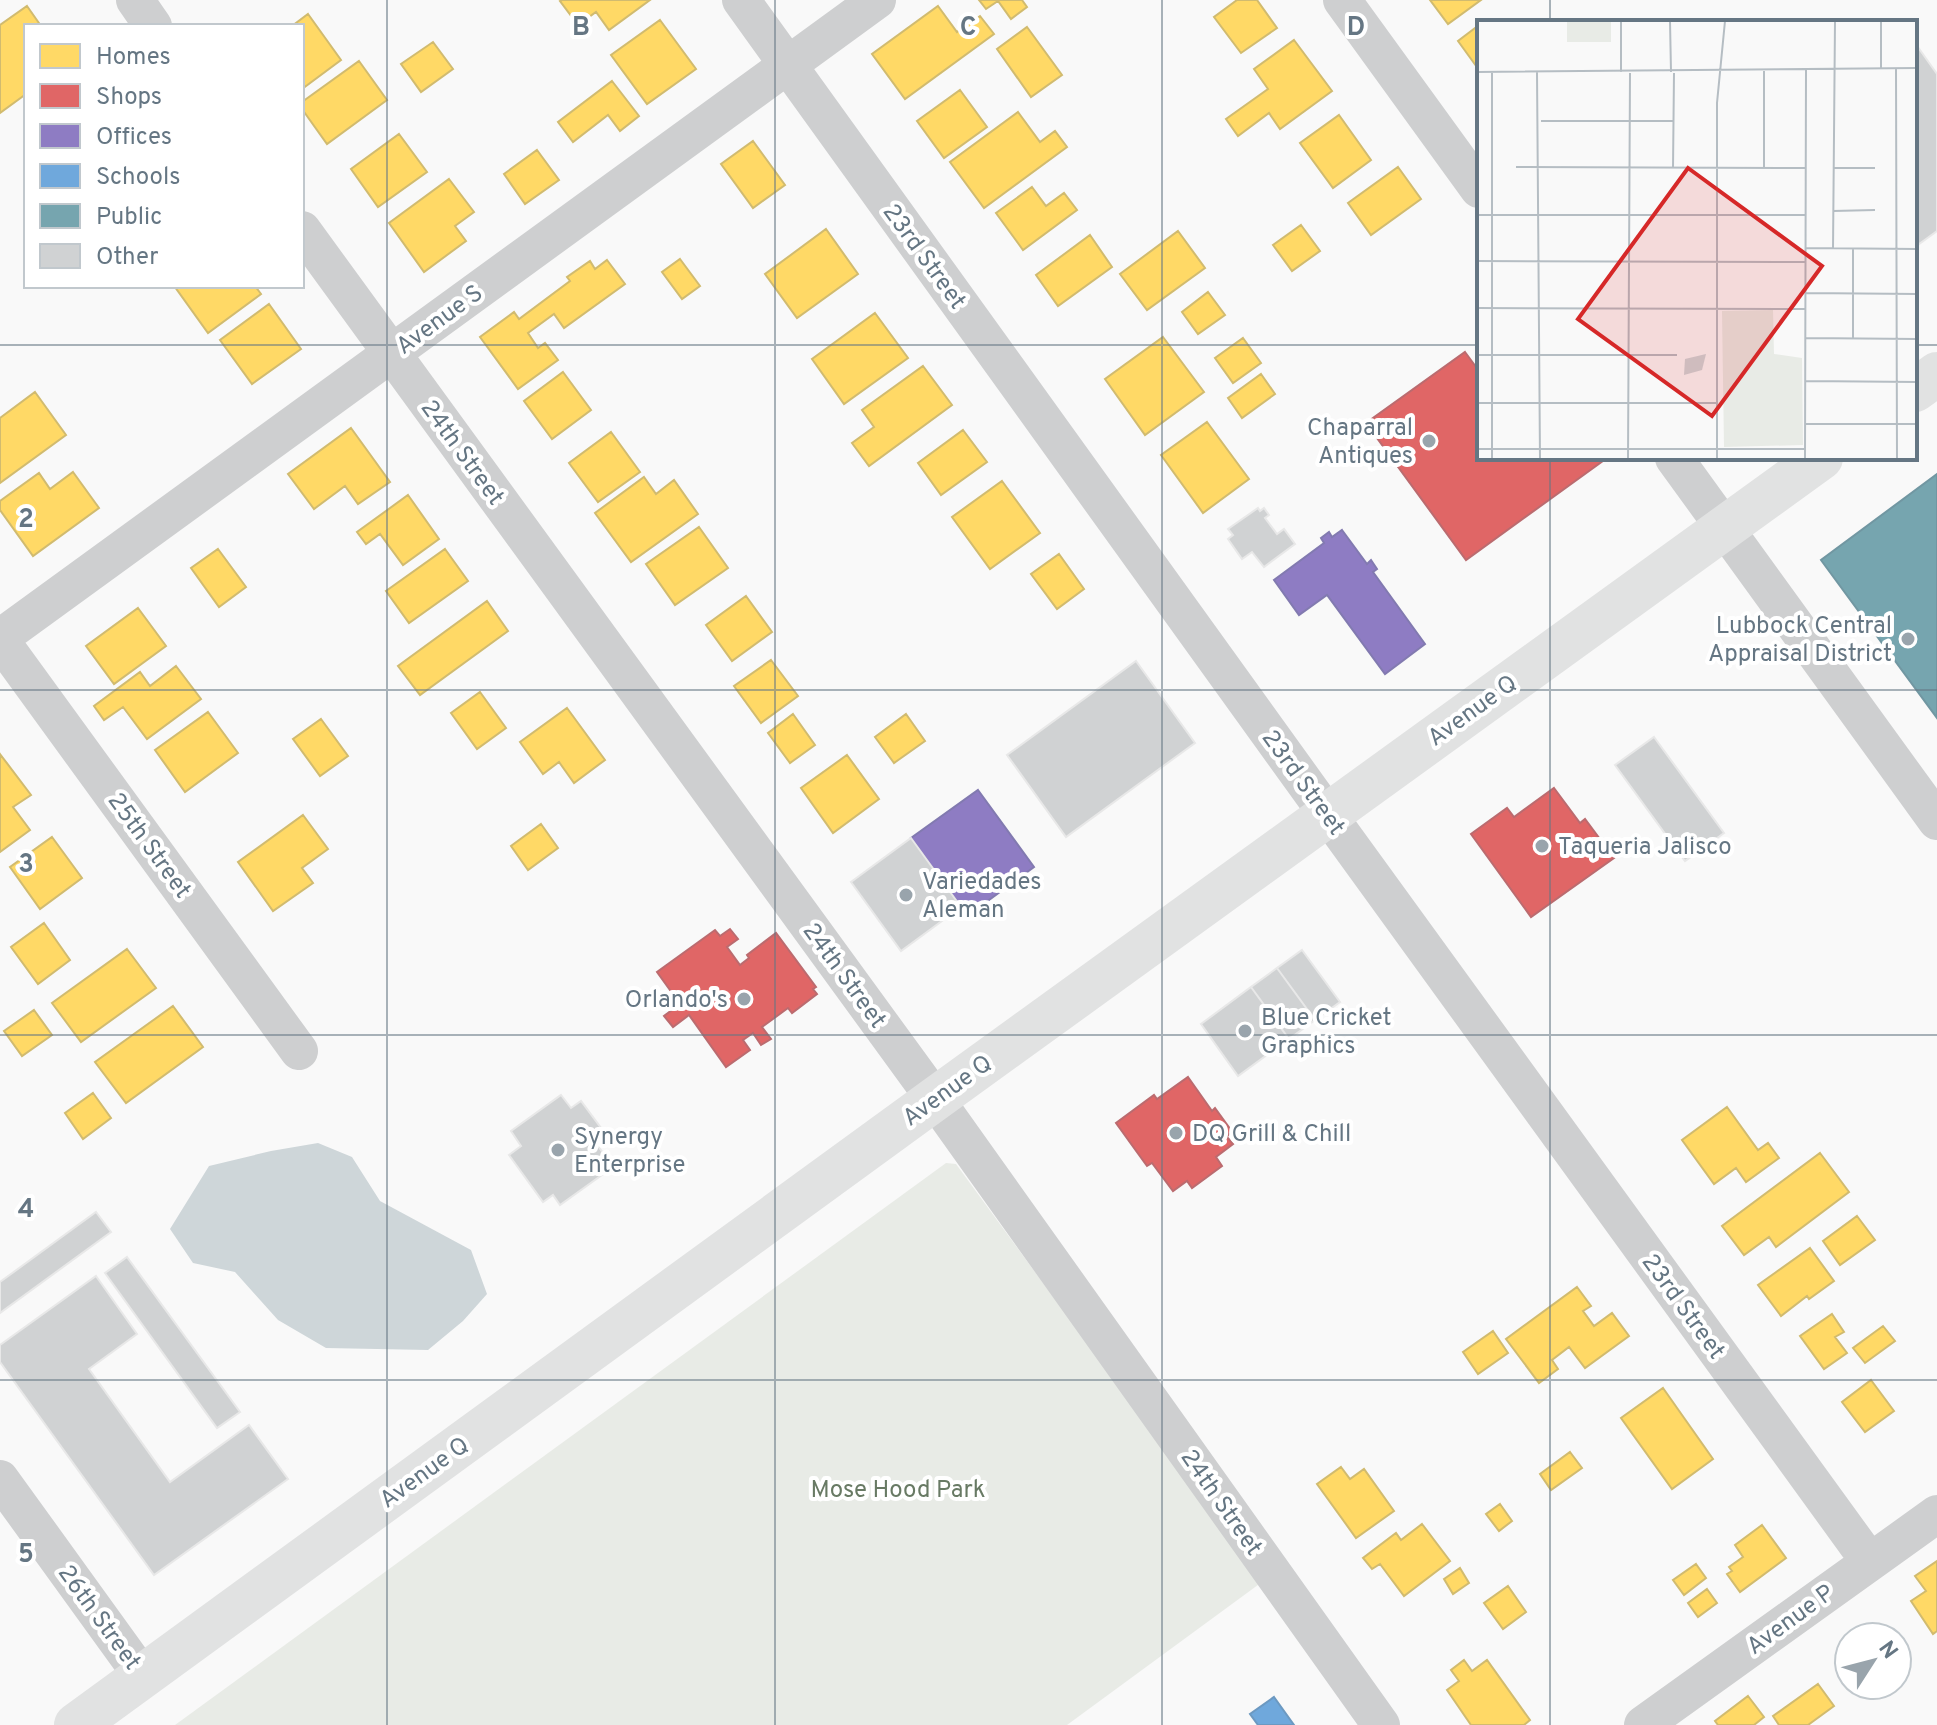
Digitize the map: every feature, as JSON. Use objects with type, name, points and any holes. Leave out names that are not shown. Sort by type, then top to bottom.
[{"type":"highway","points":[[1917,389],[1937,374]]},
{"type":"highway","name":"Avenue Q","points":[[76,1725],[1818,460]]},
{"type":"street","points":[[135,0],[152,24]]},
{"type":"street","name":"23rd Street","points":[[741,0],[1870,1562]]},
{"type":"street","name":"Avenue S","points":[[0,639],[877,0]]},
{"type":"street","points":[[1342,0],[1477,186]]},
{"type":"street","name":"24th Street","points":[[304,233],[935,1099],[1381,1725]]},
{"type":"street","points":[[1675,460],[1937,821]]},
{"type":"street","name":"25th Street","points":[[0,639],[299,1051]]},
{"type":"street","name":"26th Street","points":[[0,1479],[143,1677]]},
{"type":"street","name":"Avenue P","points":[[1643,1725],[1937,1514]]},
{"type":"green space","name":"Mose Hood Park","points":[[946,1163],[956,1164],[1262,1582],[1067,1725],[175,1725]]},
{"type":"shaded area","points":[[318,1143],[352,1157],[380,1201],[471,1250],[487,1294],[463,1321],[428,1350],[326,1348],[278,1320],[235,1272],[193,1263],[170,1229],[209,1166]]},
{"type":"building: Homes","points":[[562,0],[650,0],[609,30],[596,12],[578,25]]},
{"type":"building: Homes","points":[[979,0],[1022,0],[1027,7],[1011,19],[998,1],[986,9]]},
{"type":"building: Homes","points":[[1237,0],[1257,0],[1277,28],[1241,53],[1214,17]]},
{"type":"building: Homes","points":[[1430,0],[1481,0],[1448,24]]},
{"type":"building: Homes","points":[[27,6],[40,24],[24,24],[24,95],[0,113],[0,25]]},
{"type":"building: Homes","points":[[938,6],[957,32],[980,16],[994,34],[905,99],[872,54]]},
{"type":"building: Homes","points":[[308,14],[341,60],[304,88],[304,24],[295,24]]},
{"type":"building: Homes","points":[[660,20],[696,69],[647,104],[611,55]]},
{"type":"building: Homes","points":[[1027,27],[1062,75],[1031,97],[997,49]]},
{"type":"building: Homes","points":[[1477,27],[1477,67],[1458,41]]},
{"type":"building: Homes","points":[[1294,40],[1332,91],[1280,129],[1269,113],[1238,136],[1226,119],[1268,89],[1254,69]]},
{"type":"building: Homes","points":[[433,42],[453,69],[421,92],[401,64]]},
{"type":"building: Homes","points":[[359,61],[387,100],[327,144],[304,112],[304,101]]},
{"type":"building: Homes","points":[[612,81],[639,116],[620,131],[608,115],[573,142],[558,122]]},
{"type":"building: Homes","points":[[960,90],[987,127],[944,158],[917,121]]},
{"type":"building: Homes","points":[[1018,112],[1040,142],[1055,131],[1067,147],[984,208],[950,162]]},
{"type":"building: Homes","points":[[1339,115],[1371,160],[1333,188],[1300,143]]},
{"type":"building: Homes","points":[[399,134],[427,172],[378,207],[351,169]]},
{"type":"building: Homes","points":[[753,141],[785,185],[753,208],[721,164]]},
{"type":"building: Homes","points":[[537,150],[559,180],[525,204],[504,174]]},
{"type":"building: Homes","points":[[1398,167],[1421,199],[1371,235],[1348,203]]},
{"type":"building: Homes","points":[[449,179],[474,212],[455,226],[466,241],[424,272],[389,223]]},
{"type":"building: Homes","points":[[1032,187],[1046,206],[1064,193],[1077,210],[1023,250],[996,213]]},
{"type":"building: Homes","points":[[1301,225],[1320,251],[1292,271],[1273,245]]},
{"type":"building: Homes","points":[[826,229],[858,274],[797,318],[765,274]]},
{"type":"building: Homes","points":[[1178,231],[1205,268],[1147,310],[1120,274]]},
{"type":"building: Homes","points":[[1090,235],[1112,267],[1058,306],[1036,275]]},
{"type":"building: Homes","points":[[680,259],[700,286],[682,299],[662,272]]},
{"type":"building: Homes","points":[[607,260],[625,284],[564,328],[554,314],[528,333],[538,348],[545,343],[558,360],[518,389],[480,337],[514,312],[519,319],[570,281],[567,277],[590,261],[595,269]]},
{"type":"building: Homes","points":[[176,288],[256,288],[261,294],[208,333]]},
{"type":"building: Homes","points":[[1208,292],[1225,315],[1198,334],[1182,312]]},
{"type":"building: Homes","points":[[269,304],[301,349],[252,384],[220,340]]},
{"type":"building: Homes","points":[[875,313],[908,358],[844,404],[812,359]]},
{"type":"building: Homes","points":[[1163,337],[1204,392],[1145,435],[1105,379]]},
{"type":"building: Homes","points":[[1243,338],[1261,363],[1233,383],[1215,358]]},
{"type":"building: Homes","points":[[923,366],[952,405],[869,466],[852,443],[874,427],[862,410]]},
{"type":"building: Homes","points":[[563,372],[591,410],[552,439],[524,401]]},
{"type":"building: Homes","points":[[1261,374],[1275,394],[1242,418],[1228,398]]},
{"type":"building: Homes","points":[[35,392],[66,435],[0,483],[0,418]]},
{"type":"building: Homes","points":[[1207,422],[1249,479],[1203,513],[1161,455]]},
{"type":"building: Homes","points":[[351,428],[390,482],[358,504],[345,486],[314,509],[288,474]]},
{"type":"building: Homes","points":[[963,430],[987,462],[941,495],[918,463]]},
{"type":"building: Homes","points":[[611,432],[640,472],[598,502],[569,463]]},
{"type":"building: Homes","points":[[73,472],[99,508],[33,556],[0,510],[0,501],[39,473],[50,489]]},
{"type":"building: Homes","points":[[644,477],[656,494],[674,480],[698,514],[631,562],[595,513]]},
{"type":"building: Homes","points":[[1002,481],[1040,533],[990,569],[952,517]]},
{"type":"building: Homes","points":[[408,495],[439,539],[403,565],[380,534],[366,544],[357,532]]},
{"type":"building: Homes","points":[[699,527],[728,568],[675,605],[646,564]]},
{"type":"building: Homes","points":[[218,549],[246,587],[219,607],[191,568]]},
{"type":"building: Homes","points":[[445,549],[468,581],[409,623],[386,591]]},
{"type":"building: Homes","points":[[1059,554],[1084,589],[1057,609],[1031,574]]},
{"type":"building: Homes","points":[[746,596],[772,632],[732,661],[706,625]]},
{"type":"building: Homes","points":[[487,601],[508,631],[420,695],[398,666]]},
{"type":"building: Homes","points":[[138,608],[166,646],[114,684],[86,646]]},
{"type":"building: Homes","points":[[771,660],[798,696],[761,723],[734,686]]},
{"type":"building: Homes","points":[[176,666],[201,699],[147,739],[123,707],[104,720],[94,706],[140,672],[150,686]]},
{"type":"building: Homes","points":[[480,692],[506,728],[477,749],[451,713]]},
{"type":"building: Homes","points":[[567,708],[605,760],[574,783],[559,762],[543,774],[520,742]]},
{"type":"building: Homes","points":[[208,712],[238,753],[185,792],[155,750]]},
{"type":"building: Homes","points":[[793,714],[815,745],[790,763],[768,733]]},
{"type":"building: Homes","points":[[906,714],[925,741],[894,763],[875,737]]},
{"type":"building: Homes","points":[[321,719],[348,756],[320,776],[293,739]]},
{"type":"building: Homes","points":[[0,754],[31,795],[13,807],[30,830],[0,852]]},
{"type":"building: Homes","points":[[847,755],[879,799],[833,833],[801,788]]},
{"type":"building: Homes","points":[[303,815],[328,849],[302,868],[313,883],[273,911],[238,862]]},
{"type":"building: Homes","points":[[541,824],[558,848],[528,870],[511,846]]},
{"type":"building: Homes","points":[[52,837],[82,878],[40,909],[10,867]]},
{"type":"building: Homes","points":[[44,923],[70,960],[38,984],[11,947]]},
{"type":"building: Homes","points":[[127,949],[156,988],[81,1042],[52,1003]]},
{"type":"building: Homes","points":[[173,1006],[203,1047],[126,1103],[95,1062]]},
{"type":"building: Homes","points":[[34,1010],[52,1035],[22,1056],[4,1031]]},
{"type":"building: Homes","points":[[93,1093],[111,1118],[83,1139],[65,1113]]},
{"type":"building: Homes","points":[[1727,1107],[1758,1150],[1768,1143],[1779,1158],[1746,1182],[1736,1168],[1714,1184],[1682,1140]]},
{"type":"building: Homes","points":[[1820,1153],[1849,1192],[1776,1247],[1769,1237],[1744,1255],[1722,1226]]},
{"type":"building: Homes","points":[[1857,1216],[1875,1240],[1840,1265],[1823,1241]]},
{"type":"building: Homes","points":[[1810,1248],[1834,1281],[1781,1316],[1758,1285]]},
{"type":"building: Homes","points":[[1577,1287],[1591,1306],[1583,1311],[1594,1326],[1612,1313],[1629,1336],[1585,1368],[1569,1347],[1552,1360],[1558,1369],[1539,1383],[1506,1339]]},
{"type":"building: Homes","points":[[1832,1314],[1844,1332],[1835,1337],[1847,1353],[1824,1369],[1800,1336]]},
{"type":"building: Homes","points":[[1883,1326],[1895,1341],[1865,1363],[1853,1348]]},
{"type":"building: Homes","points":[[1493,1331],[1508,1353],[1478,1374],[1463,1352]]},
{"type":"building: Homes","points":[[1871,1380],[1894,1411],[1865,1432],[1842,1402]]},
{"type":"building: Homes","points":[[1663,1388],[1713,1459],[1672,1489],[1621,1418]]},
{"type":"building: Homes","points":[[1570,1452],[1582,1468],[1551,1490],[1540,1474]]},
{"type":"building: Homes","points":[[1341,1467],[1350,1479],[1364,1469],[1394,1511],[1356,1538],[1317,1484]]},
{"type":"building: Homes","points":[[1500,1504],[1512,1521],[1499,1531],[1486,1514]]},
{"type":"building: Homes","points":[[1422,1524],[1450,1561],[1404,1596],[1380,1564],[1372,1569],[1363,1558],[1396,1533],[1401,1540]]},
{"type":"building: Homes","points":[[1762,1525],[1786,1558],[1740,1592],[1727,1574],[1732,1571],[1729,1567],[1743,1557],[1735,1545]]},
{"type":"building: Homes","points":[[1937,1561],[1937,1631],[1933,1634],[1911,1601],[1926,1591],[1915,1576]]},
{"type":"building: Homes","points":[[1696,1564],[1706,1578],[1684,1595],[1673,1580]]},
{"type":"building: Homes","points":[[1460,1568],[1469,1583],[1453,1594],[1444,1579]]},
{"type":"building: Homes","points":[[1508,1586],[1526,1612],[1503,1629],[1484,1603]]},
{"type":"building: Homes","points":[[1707,1589],[1717,1603],[1698,1617],[1688,1603]]},
{"type":"building: Homes","points":[[1464,1660],[1472,1671],[1487,1660],[1530,1720],[1524,1725],[1471,1725],[1447,1690],[1459,1681],[1451,1670]]},
{"type":"building: Homes","points":[[1818,1684],[1834,1706],[1808,1725],[1779,1725],[1773,1716]]},
{"type":"building: Homes","points":[[1748,1696],[1764,1717],[1754,1725],[1718,1725],[1715,1721]]},
{"type":"building: Shops","name":"Chaparral Antiques","points":[[1465,352],[1477,368],[1477,460],[1604,460],[1466,560],[1366,423]]},
{"type":"building: Shops","name":"Taqueria Jalisco","points":[[1554,788],[1580,823],[1585,819],[1614,858],[1531,917],[1471,834],[1507,808],[1514,817]]},
{"type":"building: Shops","name":"Orlando's","points":[[730,929],[738,939],[727,947],[740,965],[749,958],[747,955],[776,933],[816,987],[813,989],[817,994],[792,1013],[788,1008],[762,1027],[771,1039],[761,1045],[753,1033],[743,1040],[750,1050],[726,1067],[689,1015],[673,1027],[664,1016],[680,1004],[657,972],[715,930],[720,936]]},
{"type":"building: Shops","name":"DQ Grill & Chill","points":[[1188,1077],[1212,1111],[1215,1108],[1231,1130],[1227,1137],[1233,1144],[1216,1157],[1222,1166],[1192,1188],[1187,1181],[1173,1191],[1152,1163],[1147,1166],[1116,1123],[1154,1095],[1157,1099]]},
{"type":"building: Offices","points":[[1342,530],[1367,564],[1371,560],[1377,569],[1373,572],[1425,644],[1385,674],[1327,595],[1299,615],[1274,580],[1324,543],[1321,538],[1329,532],[1332,537]]},
{"type":"building: Offices","points":[[978,790],[1034,867],[967,916],[911,838]]},
{"type":"building: Schools","points":[[1274,1697],[1294,1725],[1258,1725],[1250,1714]]},
{"type":"building: Public","name":"Lubbock Central Appraisal District","points":[[1937,474],[1937,718],[1821,560]]},
{"type":"building: Other","points":[[1917,46],[1937,74],[1937,231],[1917,246]]},
{"type":"building: Other","points":[[1258,508],[1260,511],[1264,508],[1269,515],[1265,518],[1277,534],[1284,529],[1295,544],[1264,567],[1252,552],[1242,559],[1228,539],[1233,535],[1228,529]]},
{"type":"building: Other","points":[[1136,661],[1195,743],[1066,837],[1007,755]]},
{"type":"building: Other","points":[[1654,737],[1724,833],[1685,861],[1615,765]]},
{"type":"building: Other","name":"Variedades Aleman","points":[[911,838],[961,907],[901,951],[851,882]]},
{"type":"building: Other","points":[[1302,950],[1340,1002],[1315,1020],[1277,968]]},
{"type":"building: Other","points":[[1277,968],[1315,1020],[1289,1039],[1251,987]]},
{"type":"building: Other","name":"Blue Cricket Graphics","points":[[1251,987],[1289,1039],[1238,1076],[1201,1024]]},
{"type":"building: Other","name":"Synergy Enterprise","points":[[561,1095],[571,1108],[581,1101],[607,1136],[596,1143],[613,1167],[560,1205],[553,1195],[543,1202],[509,1155],[521,1146],[511,1131]]},
{"type":"building: Other","points":[[96,1212],[111,1232],[0,1313],[0,1282]]},
{"type":"building: Other","points":[[127,1257],[240,1412],[217,1428],[105,1273]]},
{"type":"building: Other","points":[[96,1276],[137,1334],[89,1369],[170,1482],[249,1425],[288,1479],[154,1575],[0,1362],[0,1345]]},
{"type":"place","name":"Chaparral Antiques","points":[[1429,441]]},
{"type":"place","name":"Lubbock Central Appraisal District","points":[[1908,639]]},
{"type":"place","name":"Taqueria Jalisco","points":[[1542,846]]},
{"type":"place","name":"Variedades Aleman","points":[[906,895]]},
{"type":"place","name":"Orlando's","points":[[744,999]]},
{"type":"place","name":"Blue Cricket Graphics","points":[[1245,1031]]},
{"type":"place","name":"DQ Grill & Chill","points":[[1176,1133]]},
{"type":"place","name":"Synergy Enterprise","points":[[558,1150]]}]
